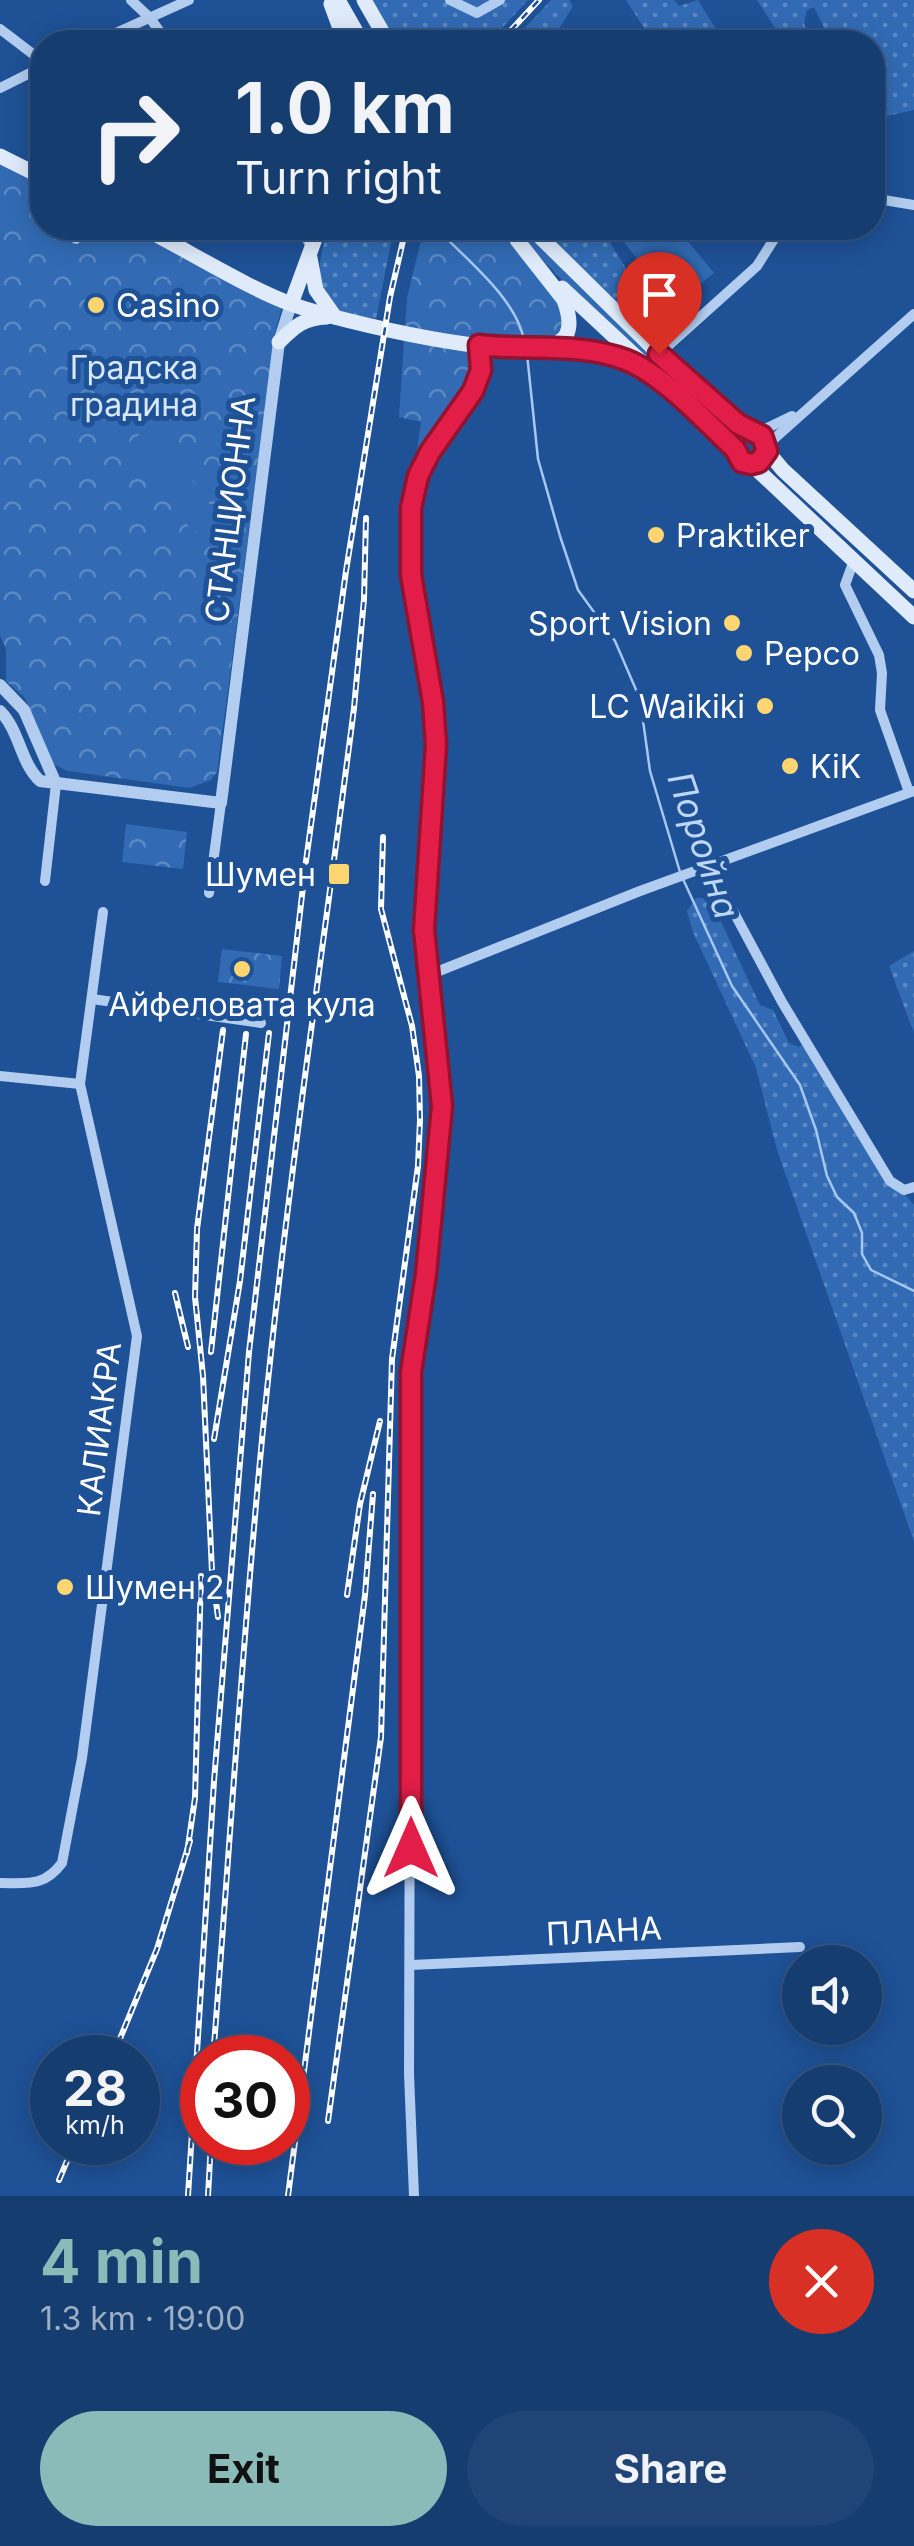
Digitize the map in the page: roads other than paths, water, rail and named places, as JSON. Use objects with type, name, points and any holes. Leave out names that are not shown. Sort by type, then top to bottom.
[{"type":"main road","points":[[330,0],[341,30]]},
{"type":"main road","points":[[338,0],[355,30]]},
{"type":"main road","points":[[364,0],[381,30]]},
{"type":"main road","points":[[376,21],[377,30]]},
{"type":"main road","points":[[0,156],[30,171]]},
{"type":"main road","points":[[166,240],[291,304],[335,317],[479,345],[612,356],[650,372]]},
{"type":"main road","name":"СТАНЦИОННА","points":[[291,304],[315,240]]},
{"type":"main road","points":[[516,240],[564,300],[568,311],[568,332],[562,341],[544,348]]},
{"type":"main road","points":[[517,240],[581,308],[735,449],[738,458],[751,464],[914,617]]},
{"type":"main road","points":[[543,240],[659,354],[760,441],[783,470],[914,591]]},
{"type":"main road","points":[[311,251],[316,290],[335,317]]},
{"type":"main road","points":[[279,342],[296,324],[312,318],[335,317]]},
{"type":"main road","points":[[735,449],[737,440],[760,441]]},
{"type":"main road","points":[[751,464],[759,462],[760,441]]},
{"type":"street","points":[[132,0],[158,30]]},
{"type":"street","points":[[123,30],[189,0]]},
{"type":"street","points":[[450,0],[476,14],[500,0]]},
{"type":"street","points":[[0,29],[30,54]]},
{"type":"street","points":[[0,88],[30,71]]},
{"type":"street","points":[[885,200],[914,206]]},
{"type":"street","points":[[305,240],[311,251]]},
{"type":"street","points":[[659,354],[756,266],[773,240]]},
{"type":"street","name":"СТАНЦИОННА","points":[[210,893],[279,342],[291,304]]},
{"type":"street","points":[[760,441],[802,411],[914,314]]},
{"type":"street","points":[[414,2196],[409,2074],[411,1372],[426,1274],[442,1106],[424,906],[436,745],[433,702],[411,575],[411,508],[418,476],[430,452],[473,391],[481,370],[479,345]]},
{"type":"street","points":[[430,975],[912,791],[880,710],[879,655],[845,586],[854,560]]},
{"type":"street","points":[[0,685],[24,710],[56,784],[45,881]]},
{"type":"street","points":[[0,711],[9,720],[34,777],[40,782],[221,803]]},
{"type":"street","points":[[709,866],[782,1002],[890,1181],[904,1190],[914,1187]]},
{"type":"street","name":"КАЛИАКРА","points":[[0,1883],[36,1883],[52,1876],[62,1863],[79,1775],[137,1336],[80,1084],[102,912]]},
{"type":"street","points":[[92,999],[261,1022]]},
{"type":"street","points":[[0,1076],[80,1084]]},
{"type":"street","name":"ПЛАНА","points":[[411,1965],[782,1948]]},
{"type":"waterway","points":[[448,240],[501,295],[512,310],[524,341]]},
{"type":"waterway","name":"Поройна","points":[[527,354],[538,459],[560,536],[578,590],[615,641],[640,699],[650,771],[680,872]]},
{"type":"waterway","name":"Поройна","points":[[683,879],[732,986],[800,1085],[827,1176],[837,1197],[854,1213],[862,1233],[862,1254],[871,1270],[914,1291]]},
{"type":"railway","points":[[511,30],[539,0]]},
{"type":"railway","points":[[188,2196],[214,1781],[249,1352],[306,861],[346,571],[390,297],[403,240]]},
{"type":"railway","points":[[215,2035],[264,1419],[354,708],[364,599],[366,518]]},
{"type":"railway","points":[[328,2121],[381,1737],[392,1359],[418,1166],[420,1120],[412,1026],[381,909],[383,837]]},
{"type":"railway","points":[[218,1617],[195,1297],[197,1229],[223,1030]]},
{"type":"railway","points":[[214,1439],[240,1281],[269,1033]]},
{"type":"railway","points":[[211,1352],[246,1034]]},
{"type":"railway","points":[[175,1293],[188,1347]]},
{"type":"railway","points":[[347,1595],[360,1504],[380,1421]]},
{"type":"railway","points":[[288,2196],[365,1595],[373,1494]]},
{"type":"railway","points":[[187,1853],[195,1798],[201,1576]]},
{"type":"railway","points":[[121,2035],[157,1949],[190,1841]]},
{"type":"railway","points":[[59,2180],[65,2165]]},
{"type":"railway","points":[[208,2196],[210,2165]]},
{"type":"place","name":"Casino","points":[[96,305]]},
{"type":"place","name":"Praktiker","points":[[656,535]]},
{"type":"place","name":"Sport Vision","points":[[732,623]]},
{"type":"place","name":"Pepco","points":[[744,653]]},
{"type":"place","name":"LC Waikiki","points":[[765,706]]},
{"type":"place","name":"KiK","points":[[790,766]]},
{"type":"place","name":"Шумен","points":[[339,874]]},
{"type":"place","name":"Айфеловата кула","points":[[242,969]]},
{"type":"place","name":"Шумен 2","points":[[65,1587]]},
{"type":"park label","name":"Градска градина","points":[[134,386]]}]
